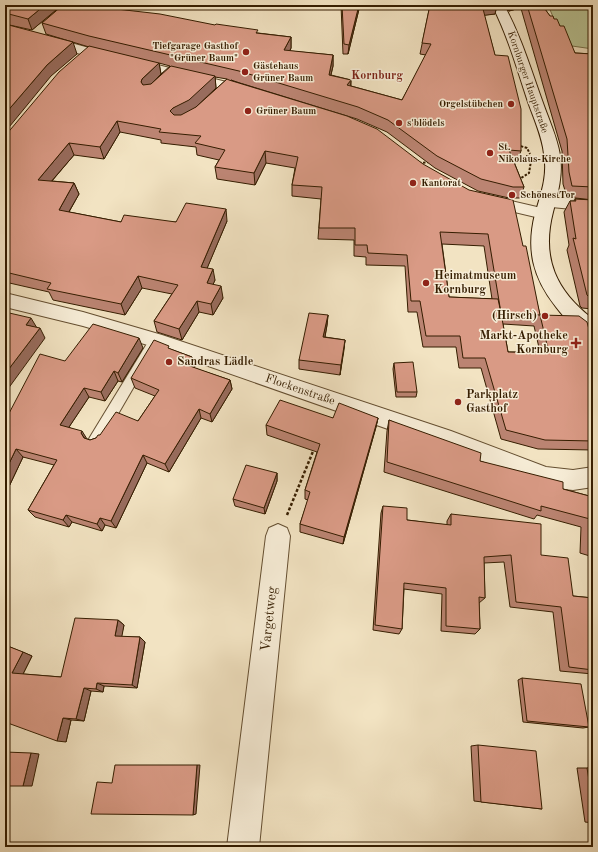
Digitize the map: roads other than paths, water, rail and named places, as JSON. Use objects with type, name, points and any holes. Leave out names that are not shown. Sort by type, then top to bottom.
[{"type":"street","name":"Kornburger Hauptstraße","points":[[498,5],[511,30],[552,153],[554,170],[539,240],[539,254],[546,277],[555,295],[565,306],[593,330]]},
{"type":"street","points":[[5,28],[39,32],[84,57],[168,75],[227,85],[264,96]]},
{"type":"street","points":[[472,196],[546,208],[593,206]]},
{"type":"street","name":"Flockenstraße","points":[[5,300],[83,319],[155,340],[451,441],[546,476],[573,480],[593,477]]},
{"type":"street","name":"Vargetweg","points":[[243,847],[278,536]]},
{"type":"lane","points":[[215,96],[227,85]]},
{"type":"lane","points":[[95,441],[155,340]]},
{"type":"place","name":"Tiefgarage Gasthof \"Grüner Baum\"","points":[[246,52]]},
{"type":"place","name":"Gästehaus Grüner Baum","points":[[245,72]]},
{"type":"place","name":"Orgelstübchen","points":[[511,104]]},
{"type":"place","name":"Grüner Baum","points":[[248,111]]},
{"type":"place","name":"s'blödels","points":[[399,123]]},
{"type":"place","name":"St. Nikolaus-Kirche","points":[[490,153]]},
{"type":"place","name":"Kantorat","points":[[413,183]]},
{"type":"place","name":"Schönes Tor","points":[[512,195]]},
{"type":"place","name":"Heimatmuseum Kornburg","points":[[426,283]]},
{"type":"place","name":"(Hirsch)","points":[[545,316]]},
{"type":"place","name":"Markt-Apotheke Kornburg","points":[[576,343]]},
{"type":"place","name":"Sandras Lädle","points":[[169,362]]},
{"type":"place","name":"Parkplatz Gasthof","points":[[458,402]]},
{"type":"district","name":"Kornburg","points":[[377,76]]}]
